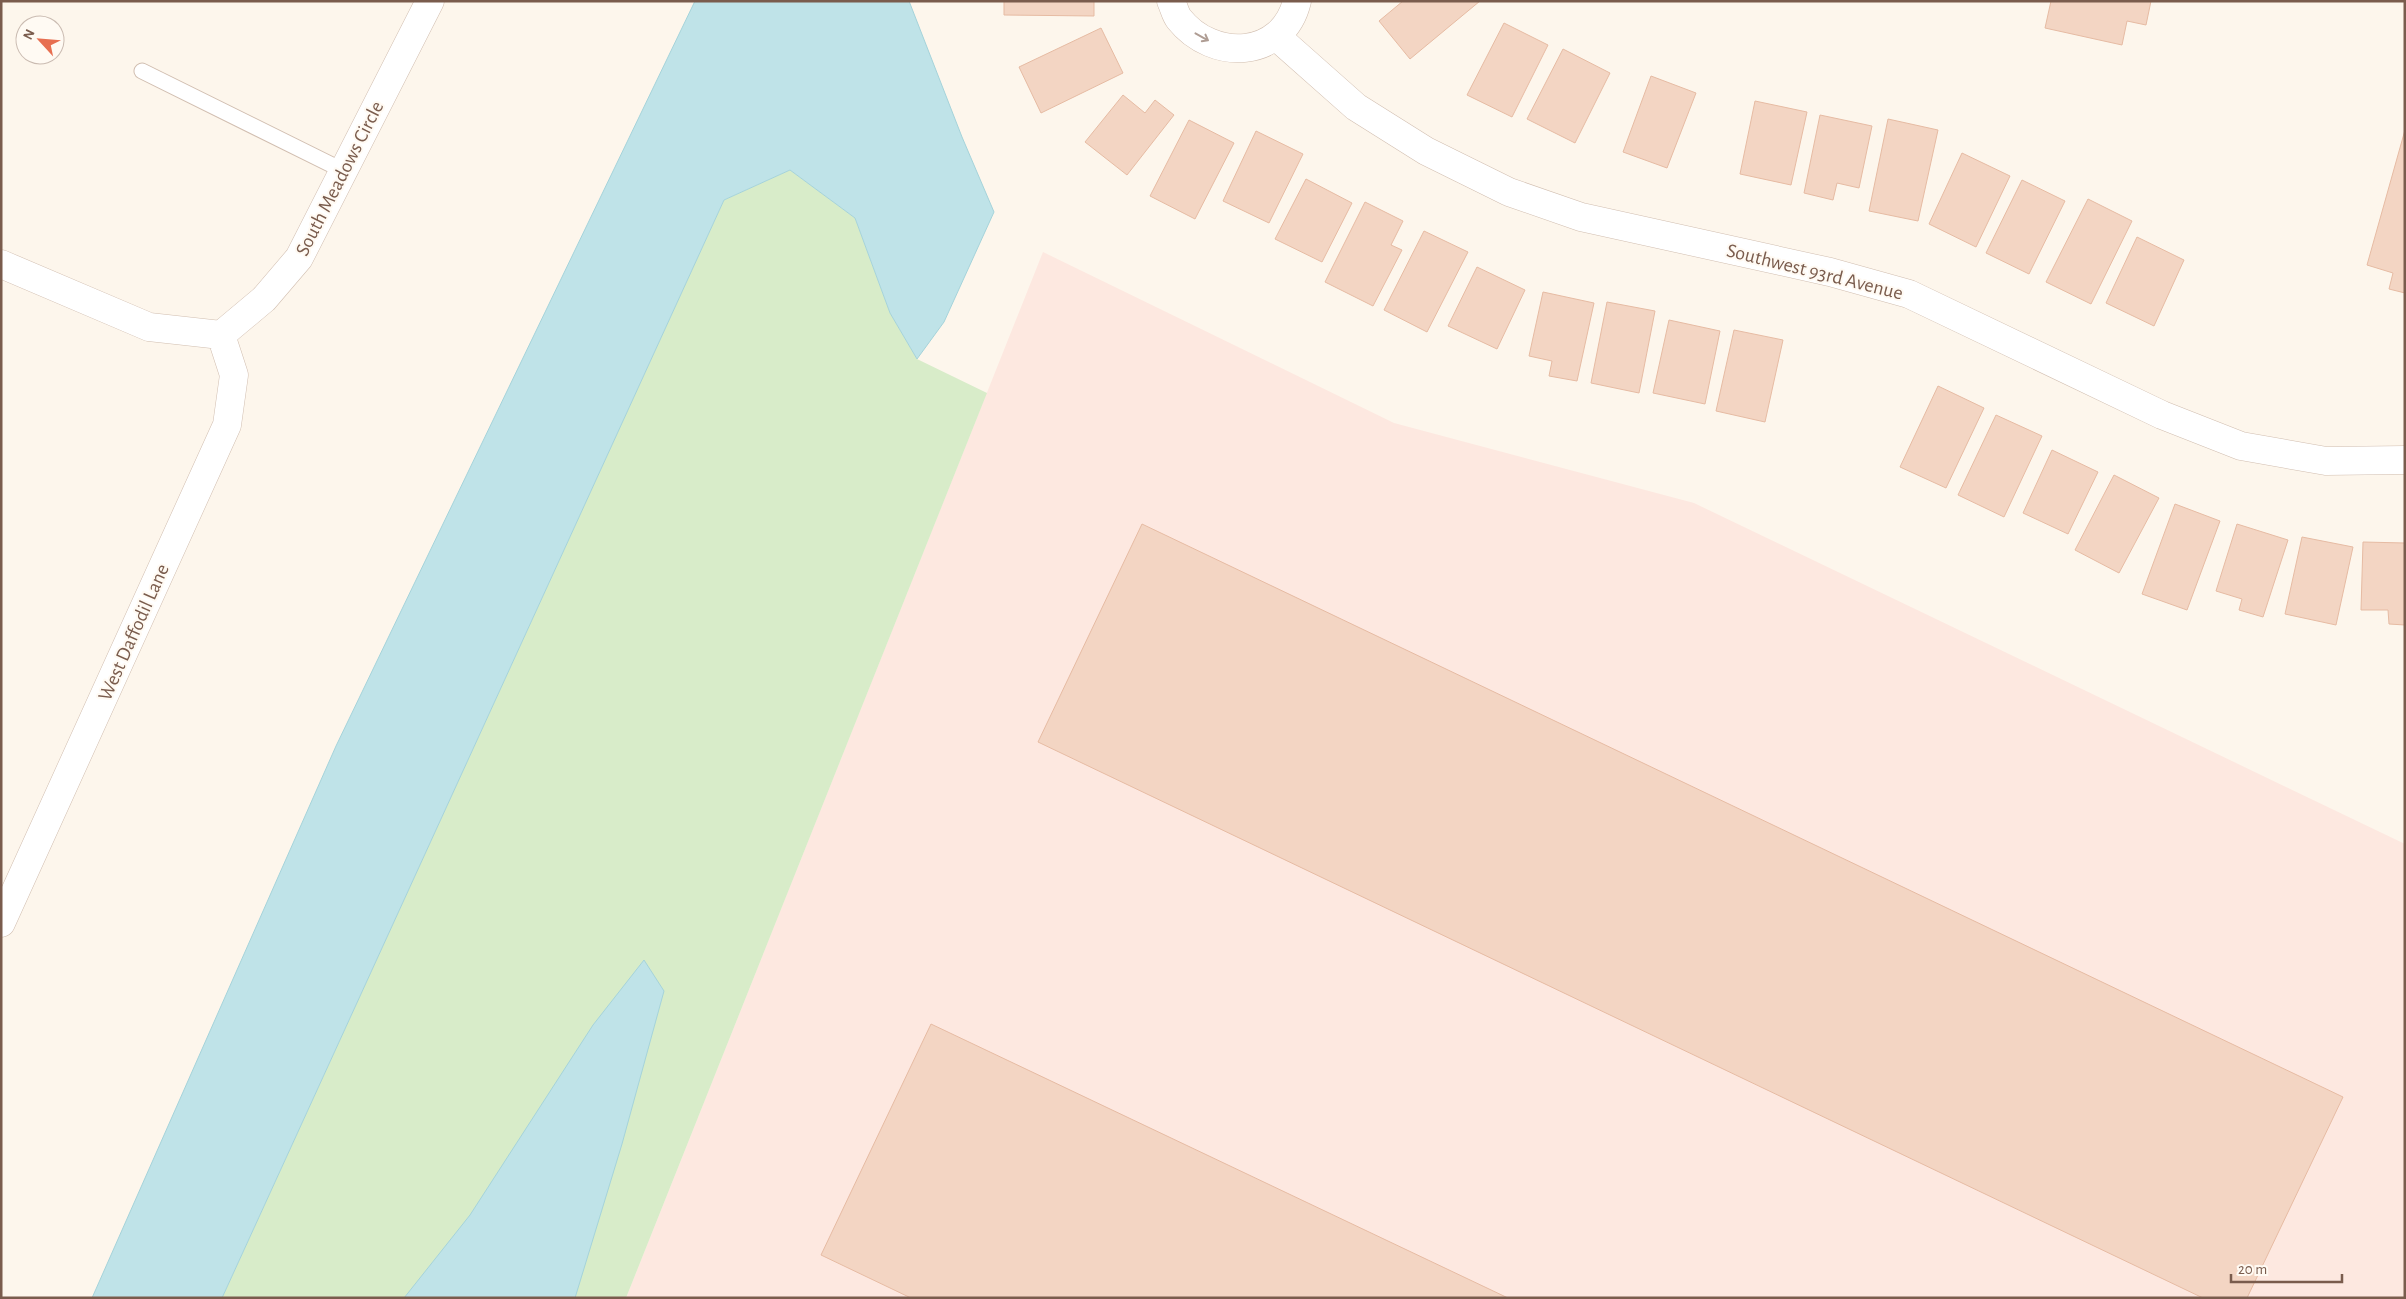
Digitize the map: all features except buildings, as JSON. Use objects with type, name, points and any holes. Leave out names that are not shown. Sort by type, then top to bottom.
[{"type":"street","name":"South Meadows Circle","points":[[221,335],[264,299],[299,258],[430,1]]},
{"type":"street","points":[[1171,1],[1178,18],[1198,37],[1225,48],[1253,48],[1277,37],[1293,18],[1298,1]]},
{"type":"street","name":"Southwest 93rd Avenue","points":[[1277,37],[1356,107],[1426,151],[1509,192],[1581,217],[1830,272],[1910,294],[2162,415],[2241,446],[2326,460],[2405,460]]},
{"type":"street","points":[[1,264],[149,327],[221,335]]},
{"type":"street","name":"West Daffodil Lane","points":[[1,923],[227,425],[234,375],[221,335]]},
{"type":"lane","points":[[142,71],[344,171]]},
{"type":"shaded area","points":[[1043,252],[1394,423],[1694,503],[2405,844],[2405,1298],[626,1298]]},
{"type":"green space","points":[[790,170],[855,218],[890,313],[917,359],[987,393],[626,1298],[222,1298],[724,200]]},
{"type":"water","points":[[695,1],[909,1],[962,137],[994,212],[944,322],[917,359],[890,313],[855,218],[790,170],[724,200],[222,1298],[92,1298],[336,746]]},
{"type":"water","points":[[644,960],[664,991],[622,1144],[575,1298],[404,1298],[470,1215],[593,1025]]}]
